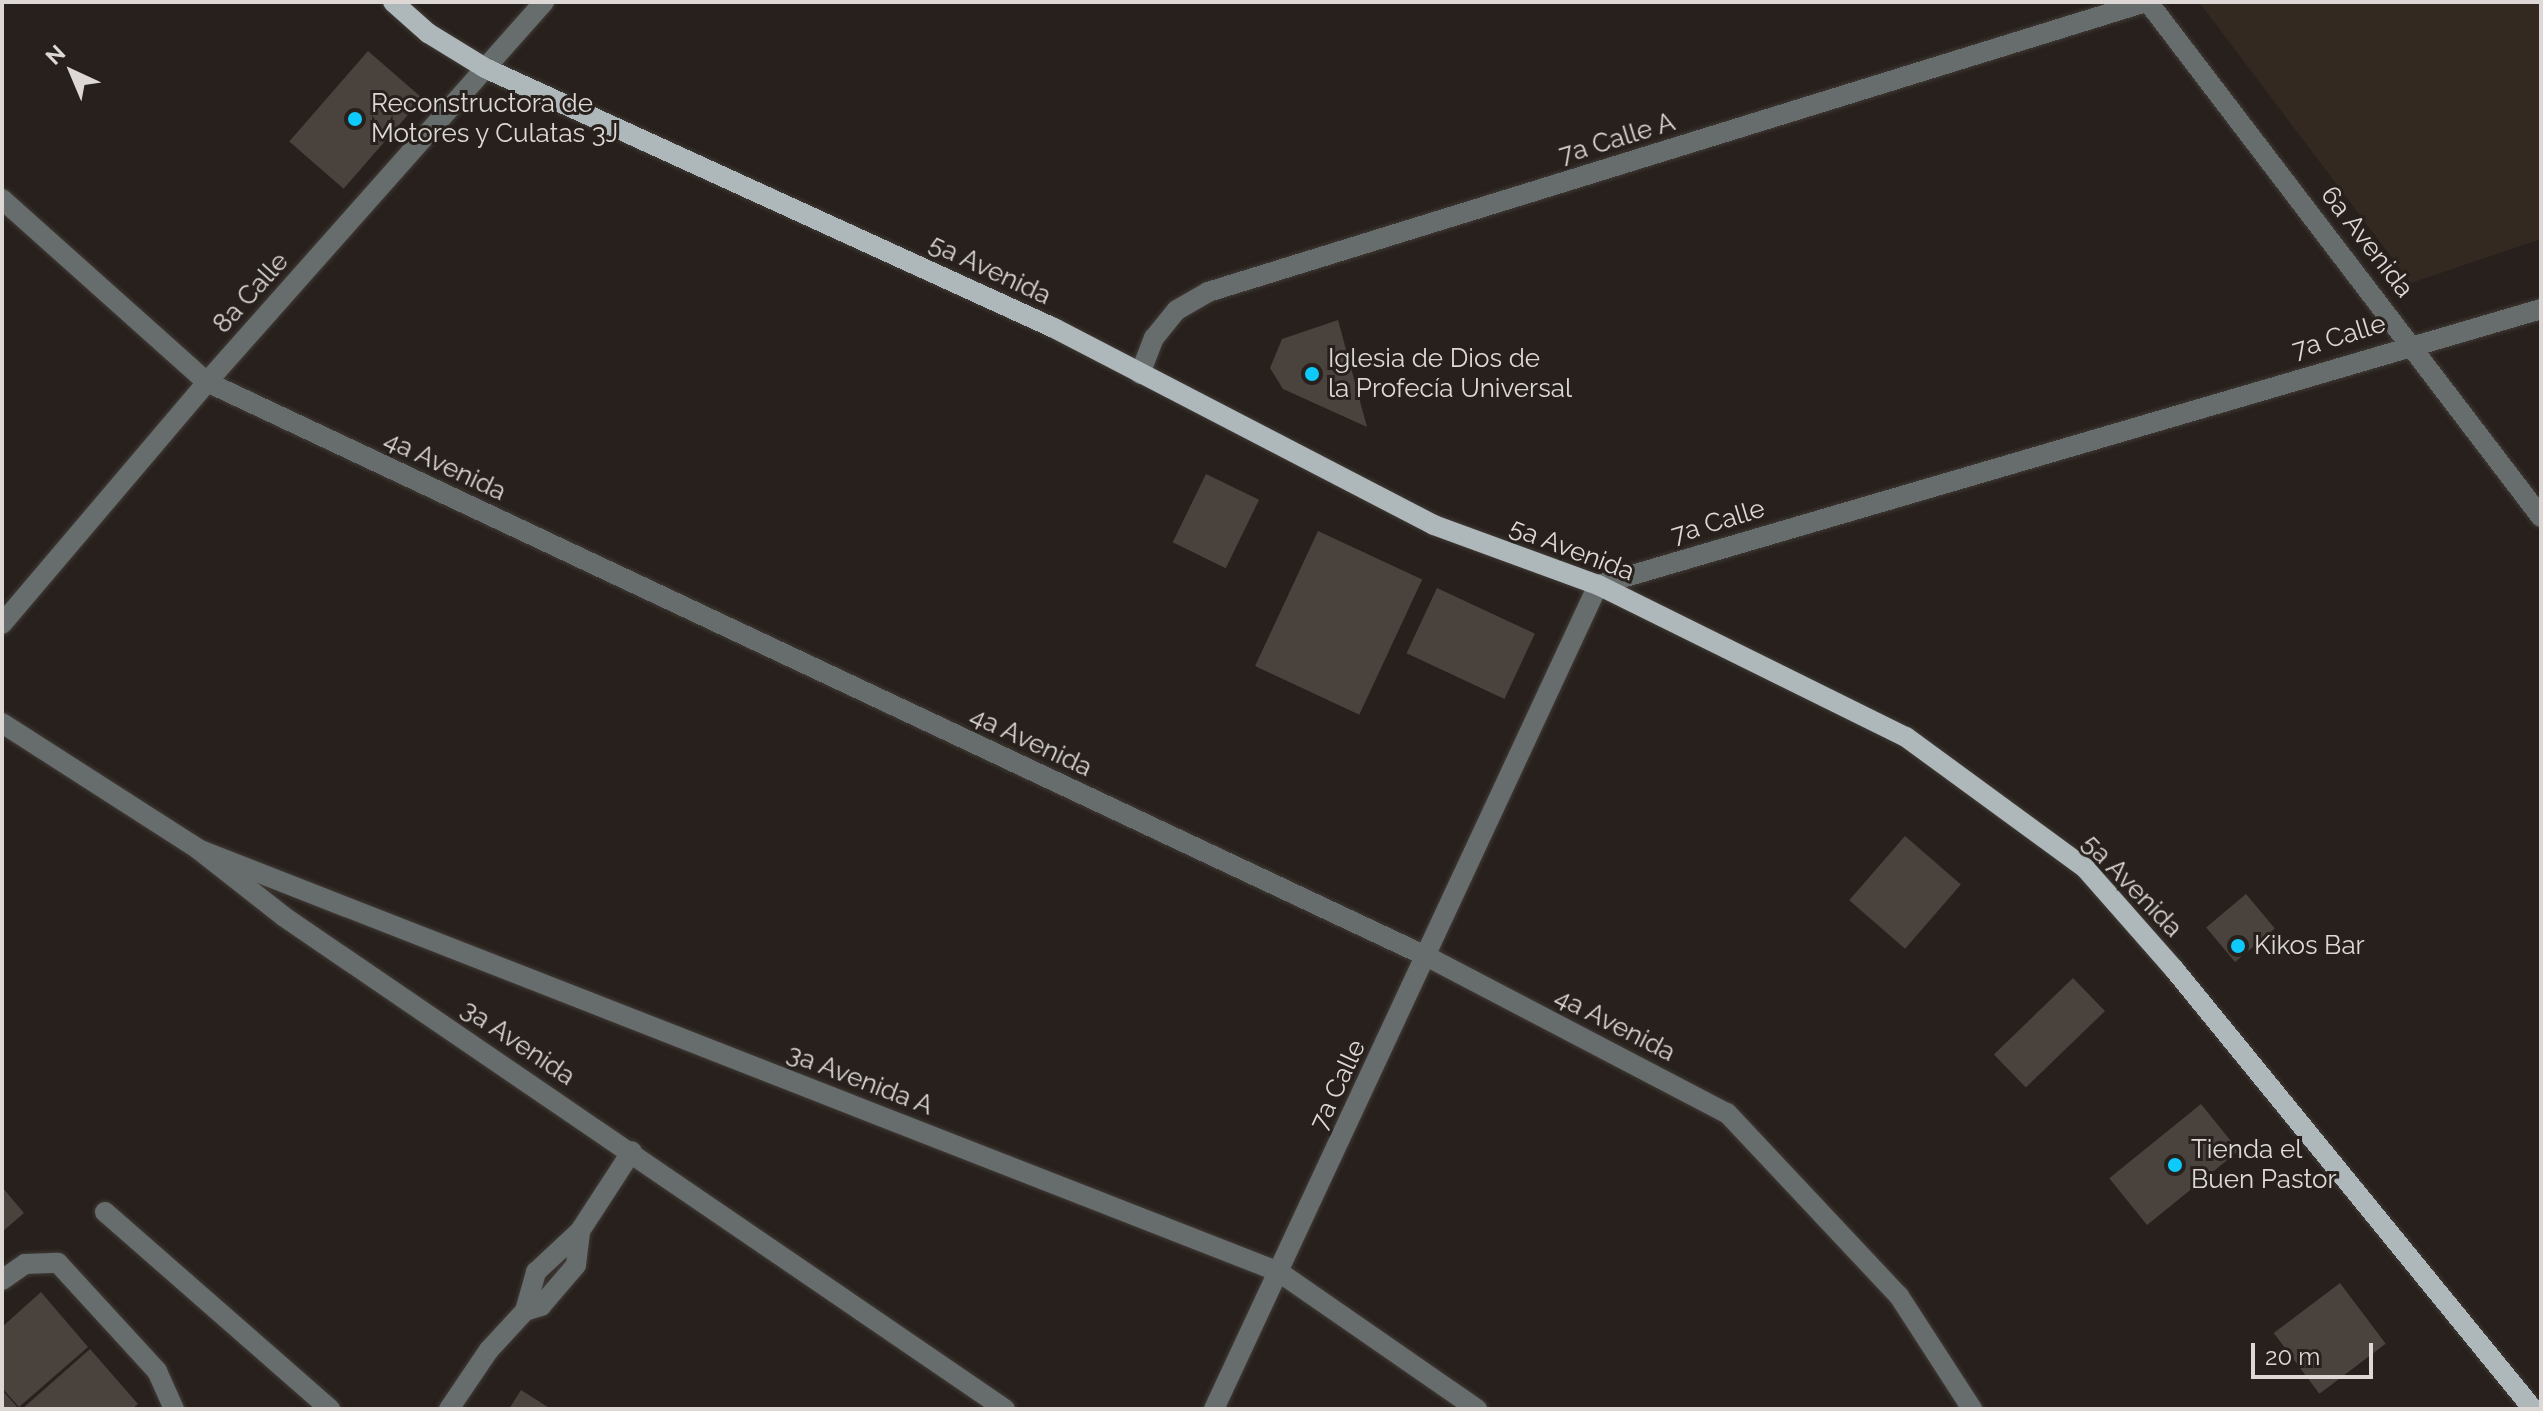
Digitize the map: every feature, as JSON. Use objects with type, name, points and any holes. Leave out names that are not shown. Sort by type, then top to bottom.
[{"type":"main road","name":"5a Avenida","points":[[393,2],[428,33],[485,68],[1054,328],[1434,525],[1598,585],[1906,737],[2085,868],[2174,969],[2533,1409]]},
{"type":"street","name":"8a Calle","points":[[2,624],[207,382],[544,2]]},
{"type":"street","name":"6a Avenida","points":[[2147,2],[2412,343],[2541,517]]},
{"type":"street","name":"7a Calle A","points":[[1140,374],[1154,338],[1177,310],[1208,292],[2147,2]]},
{"type":"street","name":"4a Avenida","points":[[2,199],[207,382],[1428,957],[1727,1113],[1899,1296],[1972,1409]]},
{"type":"street","name":"7a Calle","points":[[1214,1409],[1428,957],[1598,585],[2412,343],[2541,309]]},
{"type":"street","name":"3a Avenida","points":[[2,723],[198,849],[283,916],[632,1151],[1005,1409]]},
{"type":"street","name":"3a Avenida A","points":[[198,849],[1279,1272],[1477,1409]]},
{"type":"street","points":[[449,1409],[489,1350],[525,1311],[536,1272],[580,1237],[632,1151]]},
{"type":"street","points":[[105,1212],[330,1409]]},
{"type":"street","points":[[2,1280],[25,1264],[58,1263],[157,1371],[174,1409]]},
{"type":"shaded area","points":[[2199,2],[2541,2],[2541,239],[2411,283]]},
{"type":"building","name":"Reconstructora de Motores y Culatas 3J","points":[[368,51],[422,98],[344,189],[289,142]]},
{"type":"building","name":"Iglesia de Dios de la Profecía Universal","points":[[1338,320],[1367,427],[1283,389],[1270,368],[1282,339]]},
{"type":"building","points":[[1206,474],[1259,500],[1226,568],[1173,542]]},
{"type":"building","points":[[1318,531],[1422,580],[1359,715],[1255,666]]},
{"type":"building","points":[[1437,588],[1535,634],[1504,699],[1407,653]]},
{"type":"building","points":[[1905,836],[1961,885],[1905,949],[1849,900]]},
{"type":"building","name":"Kikos Bar","points":[[2246,894],[2275,928],[2235,962],[2206,927]]},
{"type":"building","points":[[2073,978],[2105,1011],[2026,1088],[1994,1054]]},
{"type":"building","name":"Tienda el Buen Pastor","points":[[2201,1104],[2239,1151],[2147,1225],[2109,1178]]},
{"type":"building","points":[[2,1187],[24,1213],[2,1232]]},
{"type":"building","points":[[2340,1283],[2386,1344],[2319,1394],[2274,1333]]},
{"type":"building","points":[[41,1292],[88,1347],[19,1407],[2,1388],[2,1327]]},
{"type":"building","points":[[90,1349],[138,1404],[132,1409],[22,1409]]},
{"type":"building","points":[[2,1390],[19,1409],[2,1409]]},
{"type":"building","points":[[521,1390],[551,1409],[509,1409]]},
{"type":"place","name":"Reconstructora de Motores y Culatas 3J","points":[[355,119]]},
{"type":"place","name":"Iglesia de Dios de la Profecía Universal","points":[[1312,374]]},
{"type":"place","name":"Kikos Bar","points":[[2238,946]]},
{"type":"place","name":"Tienda el Buen Pastor","points":[[2175,1165]]}]
